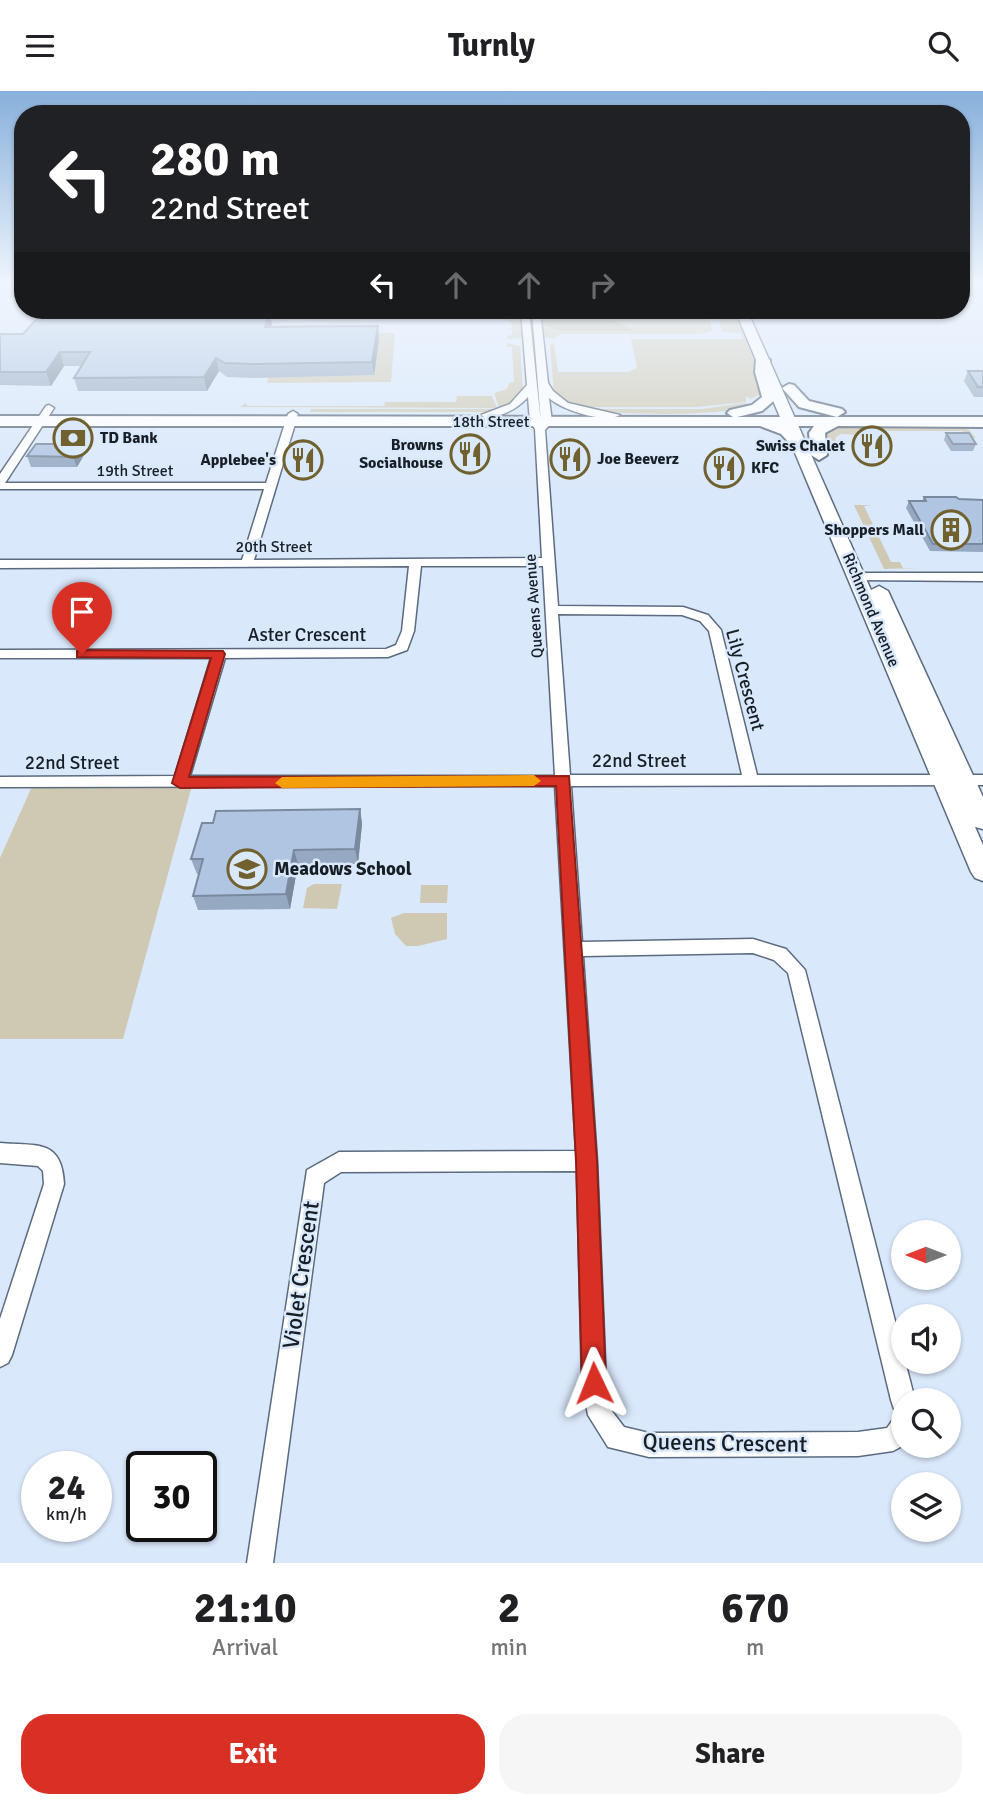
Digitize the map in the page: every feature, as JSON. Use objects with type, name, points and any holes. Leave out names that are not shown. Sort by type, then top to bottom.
[{"type":"main road","name":"Richmond Avenue","points":[[759,354],[819,455],[943,779],[983,872]]},
{"type":"main road","name":"Richmond Avenue","points":[[774,354],[789,388],[800,445],[865,577],[974,780],[983,821]]},
{"type":"main road","points":[[724,418],[748,411],[768,401],[771,395],[762,372],[762,360]]},
{"type":"main road","points":[[789,388],[800,402],[814,408],[872,415]]},
{"type":"main road","name":"18th Street","points":[[0,414],[541,420],[983,415]]},
{"type":"main road","name":"18th Street","points":[[0,421],[45,414]]},
{"type":"main road","name":"18th Street","points":[[292,418],[486,415],[541,420],[615,415],[724,418]]},
{"type":"main road","points":[[724,418],[779,428],[789,433],[800,445]]},
{"type":"main road","name":"18th Street","points":[[795,418],[850,422],[983,422]]},
{"type":"main road","points":[[819,455],[816,438],[820,429],[829,424],[850,422]]},
{"type":"street","points":[[529,354],[531,384],[541,420]]},
{"type":"street","points":[[541,354],[544,383],[541,420]]},
{"type":"street","points":[[544,383],[549,394],[570,407],[591,413],[615,415]]},
{"type":"street","points":[[486,415],[501,413],[513,407],[524,397],[531,384]]},
{"type":"street","points":[[0,484],[45,414]]},
{"type":"street","points":[[247,562],[292,418]]},
{"type":"street","name":"Queens Avenue","points":[[541,420],[564,780]]},
{"type":"street","name":"19th Street","points":[[0,484],[270,486]]},
{"type":"street","name":"20th Street","points":[[0,563],[549,562]]},
{"type":"street","name":"Aster Crescent","points":[[0,654],[388,653],[402,647],[408,631],[415,563]]},
{"type":"street","points":[[865,577],[983,577]]},
{"type":"street","name":"Lily Crescent","points":[[552,610],[683,611],[704,618],[715,630],[751,780]]},
{"type":"street","points":[[180,783],[219,654]]},
{"type":"street","name":"Queens Crescent","points":[[564,780],[587,1161],[594,1383],[600,1415],[617,1438],[649,1445],[858,1444],[891,1439]]},
{"type":"street","name":"22nd Street","points":[[0,782],[974,780]]},
{"type":"street","points":[[574,949],[753,946],[775,950],[790,961],[799,975],[900,1388]]},
{"type":"street","points":[[0,1153],[42,1156],[53,1165],[54,1184],[0,1355]]},
{"type":"street","name":"Violet Crescent","points":[[260,1563],[314,1178],[339,1162],[587,1161]]},
{"type":"shaded area","points":[[274,354],[393,354],[391,382],[267,383]]},
{"type":"shaded area","points":[[512,354],[521,354],[523,390],[506,408],[499,408],[494,393],[507,389],[509,383],[514,382]]},
{"type":"shaded area","points":[[551,354],[555,354],[558,372],[628,372],[637,368],[634,354],[751,354],[764,384],[761,394],[749,400],[751,398],[746,397],[746,402],[697,407],[578,407],[554,394]]},
{"type":"shaded area","points":[[457,396],[492,396],[497,408],[240,407],[246,403],[247,406],[384,406],[385,402],[456,402]]},
{"type":"shaded area","points":[[745,403],[757,406],[719,412],[671,414],[584,409],[702,409]]},
{"type":"shaded area","points":[[311,409],[503,409],[495,412],[310,412]]},
{"type":"shaded area","points":[[841,425],[964,428],[976,438],[969,438],[963,431],[879,431],[877,436],[841,434],[835,438],[841,451],[837,451],[833,442],[823,442],[823,431]]},
{"type":"shaded area","points":[[854,505],[871,505],[864,506],[891,562],[900,562],[903,568],[920,568],[884,569]]},
{"type":"shaded area","points":[[34,782],[193,782],[123,1039],[0,1039],[0,858]]},
{"type":"shaded area","points":[[314,884],[342,884],[337,909],[303,908],[307,888]]},
{"type":"shaded area","points":[[421,885],[448,885],[447,903],[420,903]]},
{"type":"shaded area","points":[[404,913],[447,913],[447,939],[406,946],[395,934],[391,918]]},
{"type":"building","points":[[0,354],[59,354],[46,372],[0,372]]},
{"type":"building","points":[[89,354],[373,354],[372,362],[251,364],[225,363],[216,358],[204,377],[74,378]]},
{"type":"building","points":[[968,371],[983,371],[983,387],[978,387]]},
{"type":"building","points":[[946,433],[969,433],[976,444],[953,444]]},
{"type":"building","points":[[36,444],[80,444],[73,457],[27,456]]},
{"type":"building","name":"Shoppers Mall","points":[[924,497],[983,500],[983,544],[933,544],[909,501],[926,501]]},
{"type":"building","name":"Meadows School","points":[[360,809],[355,849],[294,850],[286,894],[193,896],[203,859],[191,859],[202,823],[213,823],[216,811]]},
{"type":"slow traffic","points":[[282,783],[534,781]]},
{"type":"place","name":"TD Bank","points":[[73,438]]},
{"type":"place","name":"Swiss Chalet","points":[[872,446]]},
{"type":"place","name":"Browns Socialhouse","points":[[470,454]]},
{"type":"place","name":"Joe Beeverz","points":[[570,459]]},
{"type":"place","name":"Applebee's","points":[[303,460]]},
{"type":"place","name":"KFC","points":[[724,468]]},
{"type":"place","name":"Shoppers Mall","points":[[951,530]]},
{"type":"place","name":"Meadows School","points":[[247,869]]},
{"type":"route","points":[[82,654],[219,654],[180,783],[564,780],[587,1161],[594,1383]]}]
